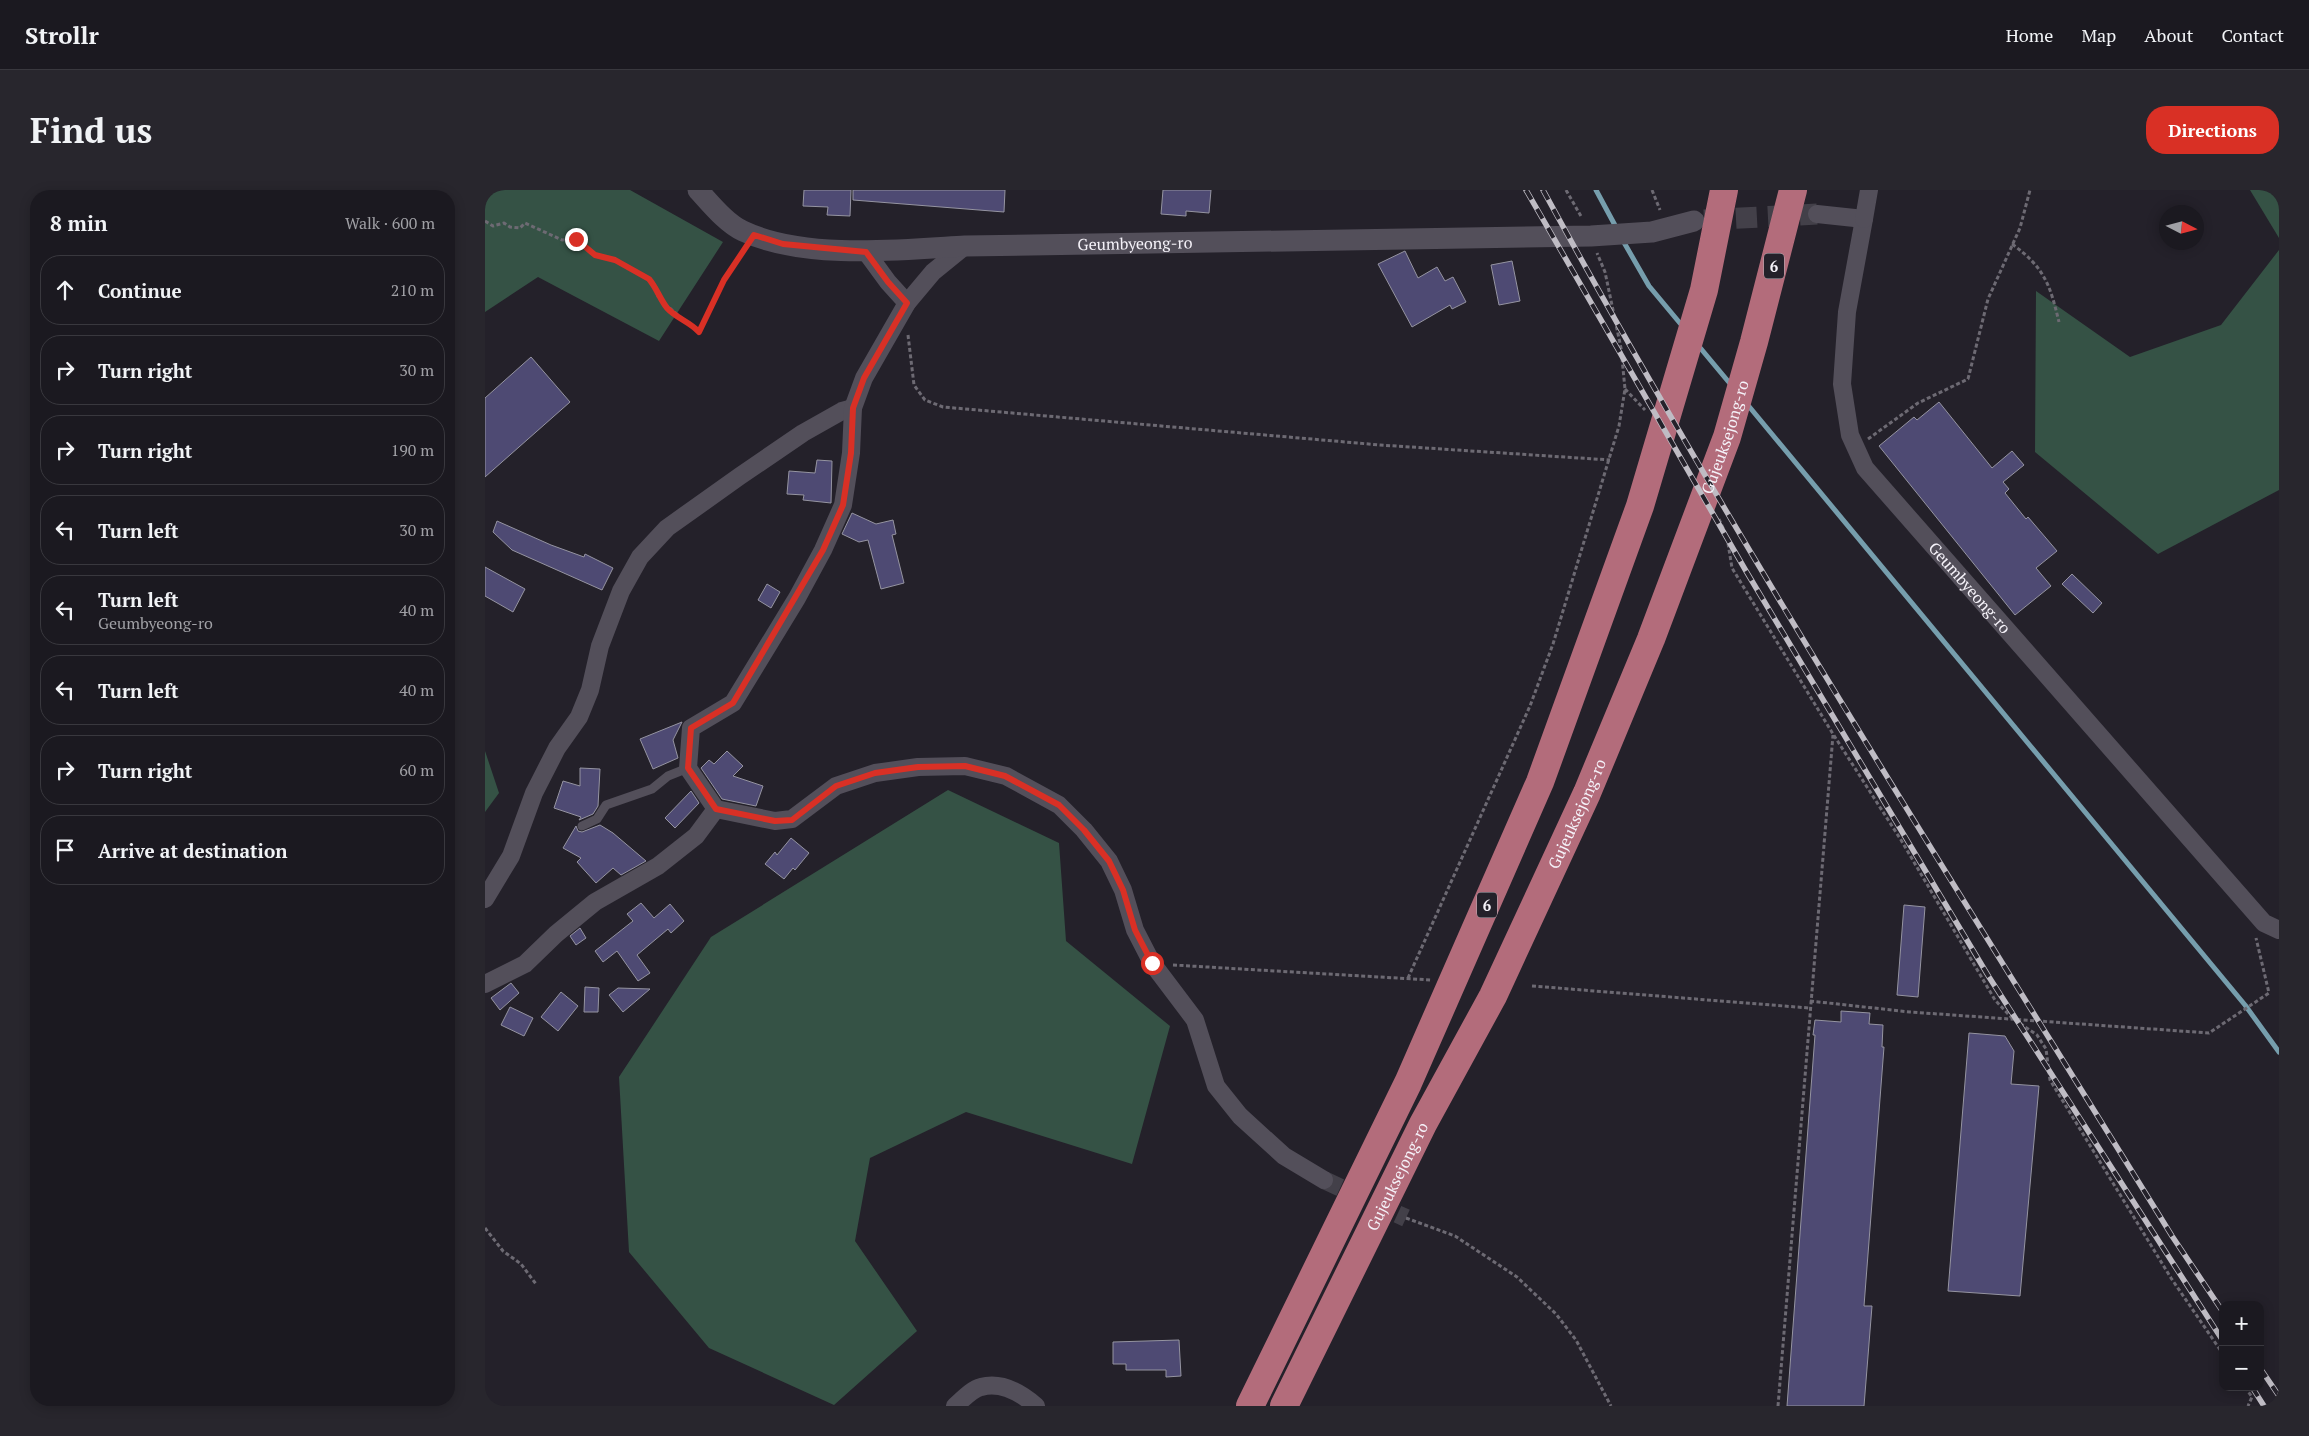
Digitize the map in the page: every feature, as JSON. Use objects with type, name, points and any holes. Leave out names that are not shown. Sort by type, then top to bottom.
[{"type":"highway","name":"Gujeuksejong-ro","points":[[1250,1406],[1408,1083],[1541,782],[1640,506],[1704,290],[1724,190]]},
{"type":"highway","name":"Gujeuksejong-ro","points":[[1283,1406],[1423,1124],[1493,996],[1533,912],[1651,639],[1727,437],[1754,342],[1793,190]]},
{"type":"street","name":"Geumbyeong-ro","points":[[698,190],[718,212],[742,231],[783,244],[866,252],[965,246],[1591,236],[1652,232],[1694,221]]},
{"type":"street","name":"Geumbyeong-ro","points":[[1869,190],[1847,312],[1842,384],[1850,435],[1856,449],[1871,475],[2264,923],[2279,930]]},
{"type":"street","points":[[1817,214],[1864,219]]},
{"type":"street","points":[[965,246],[933,272],[907,303],[864,378],[853,408],[851,453],[843,505],[823,550],[733,703],[691,728],[688,768],[716,809],[775,821],[792,820],[836,786],[875,773],[918,767],[965,766],[1005,776],[1059,805],[1084,830],[1109,861],[1123,890],[1135,930],[1152,963],[1195,1020],[1216,1086],[1240,1116],[1284,1156],[1324,1180]]},
{"type":"street","points":[[866,252],[888,282],[907,303]]},
{"type":"street","points":[[485,898],[511,856],[538,785],[557,748],[579,717],[591,690],[600,646],[621,591],[640,557],[667,528],[734,480],[803,433],[842,411],[853,408]]},
{"type":"street","points":[[485,984],[525,964],[556,934],[595,902],[658,866],[696,836],[716,809]]},
{"type":"street","points":[[955,1406],[980,1387],[1001,1386],[1021,1394],[1036,1406]]},
{"type":"lane","points":[[583,826],[597,819],[606,806],[652,789],[668,776],[688,768]]},
{"type":"path","points":[[1408,978],[1530,706],[1553,644],[1619,426],[1625,388],[1621,348],[1605,272],[1591,236],[1566,190]]},
{"type":"path","points":[[1856,449],[1880,428],[1918,403],[1968,379],[1988,299],[2020,228],[2030,190]]},
{"type":"path","points":[[485,221],[493,226],[505,223],[510,227],[519,228],[525,223],[562,240],[576,239],[595,255],[615,260],[649,279],[653,283],[659,299],[667,308],[699,332],[724,280],[754,235]]},
{"type":"path","points":[[2013,244],[2030,257],[2049,282],[2059,322]]},
{"type":"path","points":[[907,303],[909,349],[914,385],[925,400],[943,407],[1380,445],[1610,460]]},
{"type":"path","points":[[1625,388],[1647,411]]},
{"type":"path","points":[[1718,516],[1727,537],[1732,568],[1833,734],[1901,840],[1995,1000],[2014,1020],[2037,1035],[2046,1049],[2050,1080],[2171,1278],[2219,1348]]},
{"type":"path","points":[[1778,1406],[1809,1008],[1833,734]]},
{"type":"path","points":[[1810,1001],[1910,1012],[2209,1033],[2269,993],[2251,908]]},
{"type":"path","points":[[1152,963],[1433,980]]},
{"type":"path","points":[[1532,986],[1809,1008]]},
{"type":"path","points":[[1406,1218],[1455,1236],[1517,1277],[1555,1314],[1576,1340],[1611,1406]]},
{"type":"path","points":[[485,1228],[503,1251],[521,1264],[535,1284]]},
{"type":"path","points":[[2248,1391],[2252,1397],[2248,1406]]},
{"type":"green space","points":[[485,190],[630,190],[723,242],[659,341],[538,277],[485,312]]},
{"type":"green space","points":[[2250,190],[2279,190],[2279,238]]},
{"type":"green space","points":[[2279,250],[2279,490],[2158,554],[2035,452],[2036,291],[2130,357],[2221,325]]},
{"type":"green space","points":[[485,751],[499,793],[485,812]]},
{"type":"green space","points":[[948,790],[1059,843],[1066,941],[1170,1026],[1132,1164],[966,1112],[870,1158],[855,1241],[917,1331],[834,1405],[709,1348],[629,1252],[619,1077],[711,937]]},
{"type":"building","points":[[804,190],[851,190],[850,216],[827,215],[828,207],[803,206]]},
{"type":"building","points":[[853,190],[1005,190],[1004,212],[853,200]]},
{"type":"building","points":[[1163,190],[1211,190],[1209,213],[1186,211],[1186,216],[1161,214]]},
{"type":"building","points":[[1405,251],[1418,278],[1437,267],[1445,281],[1453,277],[1466,302],[1452,309],[1450,305],[1412,327],[1378,264]]},
{"type":"building","points":[[1512,261],[1520,301],[1499,305],[1491,265]]},
{"type":"building","points":[[531,357],[570,402],[485,477],[485,398]]},
{"type":"building","points":[[1939,402],[1992,468],[2012,451],[2024,465],[2003,482],[2009,489],[2005,493],[2026,519],[2028,517],[2057,551],[2036,568],[2051,586],[2015,615],[1879,446],[1914,417],[1917,420]]},
{"type":"building","points":[[817,460],[832,461],[831,503],[803,500],[804,495],[787,494],[789,471],[815,473]]},
{"type":"building","points":[[852,513],[876,524],[893,520],[896,534],[892,535],[904,583],[881,589],[868,540],[859,542],[842,534]]},
{"type":"building","points":[[497,521],[551,545],[584,557],[585,554],[613,568],[602,590],[512,550],[493,532]]},
{"type":"building","points":[[485,567],[525,589],[513,612],[485,596]]},
{"type":"building","points":[[2072,574],[2102,603],[2093,613],[2062,584]]},
{"type":"building","points":[[767,584],[780,592],[771,608],[758,600]]},
{"type":"building","points":[[682,722],[673,740],[678,758],[653,769],[640,739]]},
{"type":"building","points":[[727,751],[743,766],[733,776],[763,786],[756,806],[722,799],[701,768],[709,760],[714,764]]},
{"type":"building","points":[[580,768],[600,769],[598,806],[593,814],[579,820],[581,817],[554,808],[563,781],[580,786]]},
{"type":"building","points":[[691,791],[699,803],[675,828],[665,818]]},
{"type":"building","points":[[600,825],[613,833],[646,861],[621,875],[613,868],[596,883],[577,862],[581,858],[563,848],[576,826],[578,831],[582,832]]},
{"type":"building","points":[[791,838],[809,853],[795,870],[793,868],[784,879],[765,864],[775,852],[777,855]]},
{"type":"building","points":[[641,903],[654,918],[670,904],[684,921],[671,933],[668,929],[637,955],[650,973],[638,981],[617,951],[603,962],[595,951],[633,921],[627,914]]},
{"type":"building","points":[[1904,905],[1925,907],[1918,997],[1897,995]]},
{"type":"building","points":[[580,928],[586,938],[576,945],[570,936]]},
{"type":"building","points":[[511,983],[519,993],[500,1010],[491,998]]},
{"type":"building","points":[[585,987],[599,988],[598,1012],[584,1012]]},
{"type":"building","points":[[618,988],[650,989],[623,1012],[609,995]]},
{"type":"building","points":[[561,992],[578,1006],[558,1031],[541,1017]]},
{"type":"building","points":[[510,1007],[533,1018],[524,1036],[501,1025]]},
{"type":"building","points":[[1841,1011],[1870,1013],[1869,1024],[1883,1025],[1882,1047],[1884,1047],[1864,1306],[1872,1306],[1864,1406],[1787,1406],[1815,1020],[1841,1022]]},
{"type":"building","points":[[1969,1033],[2005,1036],[2014,1051],[2011,1084],[2039,1086],[2020,1296],[1948,1291]]},
{"type":"building","points":[[1179,1340],[1181,1376],[1166,1377],[1166,1370],[1126,1370],[1126,1364],[1113,1364],[1113,1342]]},
{"type":"waterway","points":[[1596,190],[1617,229]]},
{"type":"waterway","points":[[1622,239],[1649,286],[1684,328]]},
{"type":"waterway","points":[[1697,344],[1732,386]]},
{"type":"waterway","points":[[1747,404],[2245,1005],[2279,1052]]},
{"type":"tunnel","points":[[1704,220],[1817,214]]},
{"type":"tunnel","points":[[1324,1180],[1406,1218]]},
{"type":"railway","points":[[1526,190],[1746,571],[1989,977],[2219,1335]]},
{"type":"railway","points":[[1543,190],[1617,323],[1771,587],[2172,1236],[2219,1306]]},
{"type":"railway","points":[[2264,1374],[2279,1396]]},
{"type":"railway","points":[[2255,1391],[2264,1406]]},
{"type":"route","points":[[576,239],[595,255],[615,260],[649,279],[653,283],[659,299],[665,303],[667,308],[694,326],[699,332],[724,280],[754,235],[783,244],[866,252],[888,282],[907,303],[864,378],[853,408],[851,453],[843,505],[823,550],[797,598],[733,703],[691,728],[688,768],[716,809],[775,821],[792,820],[836,786],[875,773],[918,767],[965,766],[1005,776],[1059,805],[1084,830],[1109,861],[1123,890],[1135,930],[1152,963]]}]
